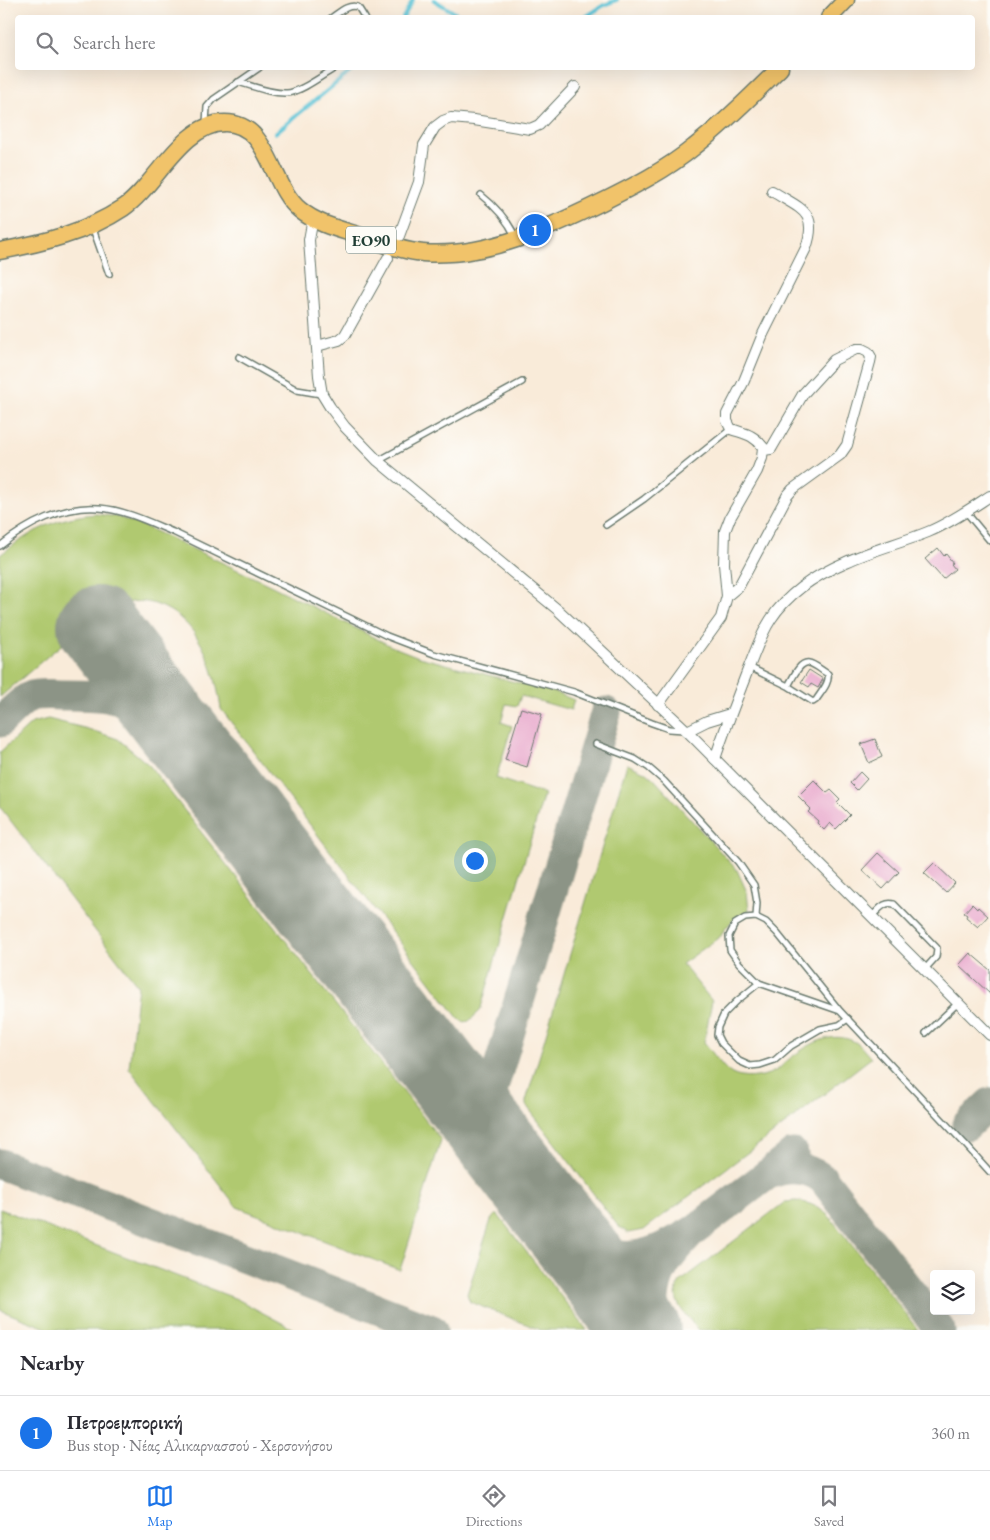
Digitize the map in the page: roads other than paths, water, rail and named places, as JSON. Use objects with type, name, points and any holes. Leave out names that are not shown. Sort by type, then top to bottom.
[{"type":"main road","points":[[832,15],[846,0]]},
{"type":"main road","name":"ΕΟ90","points":[[0,250],[75,233],[92,226],[125,207],[138,196],[190,138],[206,127],[218,123],[231,123],[242,127],[254,135],[269,159],[287,197],[299,210],[313,218],[376,241],[422,253],[470,251],[516,239],[574,216],[640,183],[694,148],[778,70]]},
{"type":"street","points":[[399,236],[419,182],[424,145],[435,127],[451,118],[530,129],[539,125],[575,87]]},
{"type":"street","points":[[658,705],[721,618],[727,596],[724,564],[725,531],[762,458],[763,447],[758,440],[748,434],[731,429],[727,421],[727,414],[744,382],[763,334],[811,235],[808,216],[772,191]]},
{"type":"street","points":[[313,218],[309,240],[319,376],[322,394],[345,427],[378,461],[558,610],[687,731],[990,1035]]},
{"type":"street","points":[[317,346],[339,340],[345,335],[388,258]]},
{"type":"street","points":[[727,596],[739,586],[787,496],[793,489],[840,455],[847,445],[870,362],[868,352],[856,349],[834,360],[804,394],[771,449],[763,450]]},
{"type":"street","points":[[715,760],[730,714],[761,636],[785,602],[814,579],[845,562],[929,532],[966,512],[990,496]]},
{"type":"street","points":[[687,731],[707,721],[730,714]]},
{"type":"lane","points":[[335,15],[352,5],[358,7],[363,15]]},
{"type":"lane","points":[[206,127],[207,107],[214,99],[256,70]]},
{"type":"lane","points":[[238,82],[287,93],[295,91],[332,70]]},
{"type":"lane","points":[[481,195],[500,212],[509,224],[516,239]]},
{"type":"lane","points":[[92,226],[109,274]]},
{"type":"lane","points":[[239,357],[297,390],[322,394]]},
{"type":"lane","points":[[378,461],[522,382]]},
{"type":"lane","points":[[606,525],[644,500],[731,429]]},
{"type":"lane","points":[[0,546],[32,524],[60,512],[87,507],[112,510],[148,521],[173,532],[387,636],[434,654],[574,692],[652,723],[687,731]]},
{"type":"lane","points":[[966,512],[990,541]]},
{"type":"lane","points":[[749,667],[788,686],[813,702],[829,678],[828,674],[810,663],[804,663],[800,666],[788,686]]},
{"type":"lane","points":[[596,744],[635,759],[664,781],[738,862],[754,885],[757,903],[756,917]]},
{"type":"lane","points":[[872,916],[885,904],[894,904],[937,948],[936,957],[924,969]]},
{"type":"lane","points":[[840,1011],[759,983],[739,963],[730,950],[729,936],[735,924],[745,918],[756,917],[766,922],[840,1011],[990,1172]]},
{"type":"lane","points":[[759,983],[724,1014],[718,1027],[717,1035],[739,1061],[750,1066],[775,1060],[791,1046],[820,1029],[839,1025],[848,1019]]},
{"type":"lane","points":[[926,1033],[958,1003]]},
{"type":"waterway","points":[[405,15],[413,0]]},
{"type":"waterway","points":[[434,0],[458,15]]},
{"type":"waterway","points":[[589,15],[604,5],[617,0]]},
{"type":"waterway","points":[[275,133],[353,70]]},
{"type":"place","name":"Πετροεμπορική","points":[[535,230]]}]
